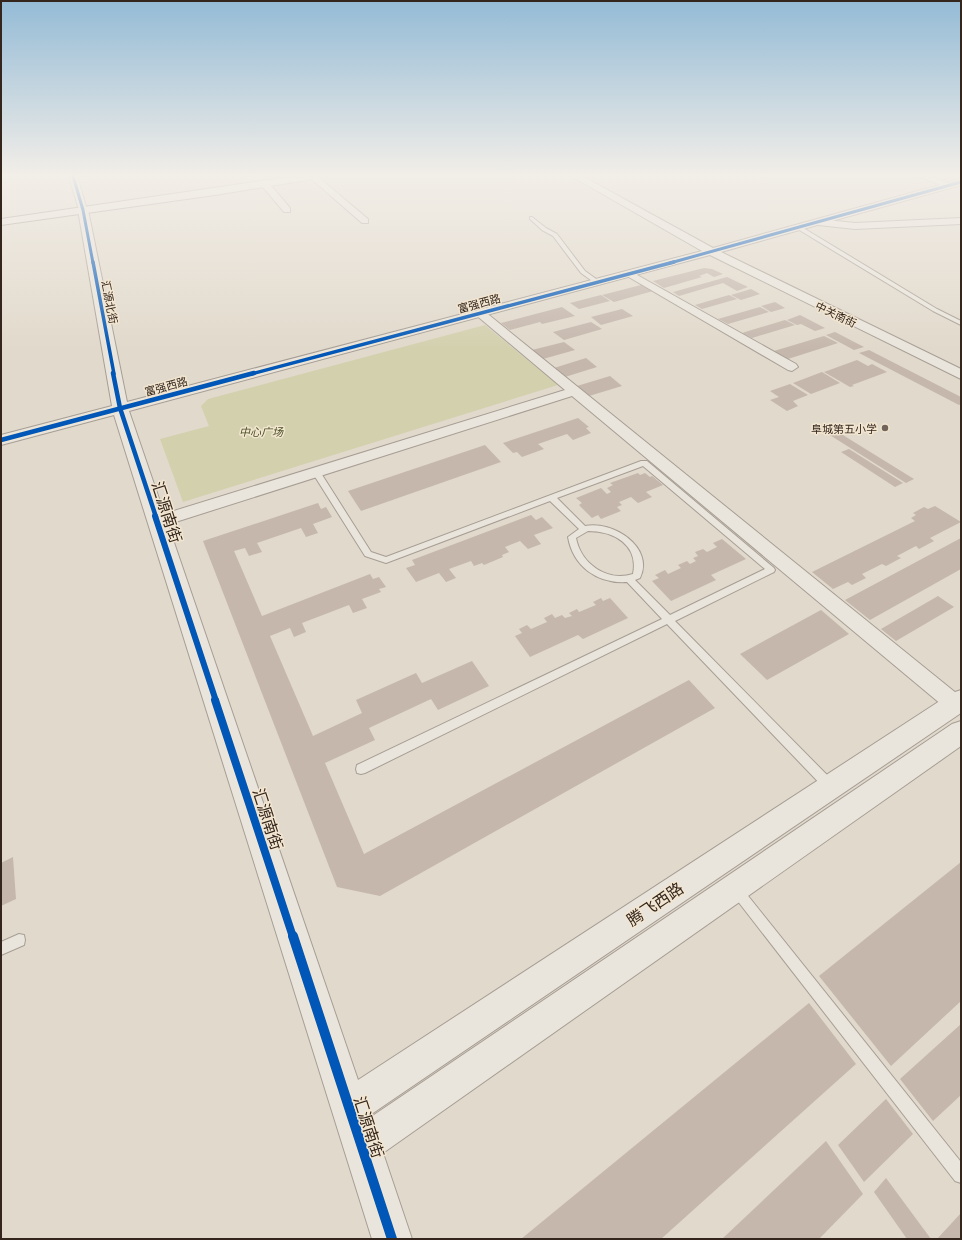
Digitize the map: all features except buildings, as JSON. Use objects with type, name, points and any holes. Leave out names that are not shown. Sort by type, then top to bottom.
[{"type":"street","name":"汇源北街","points":[[87,234],[120,408]]},
{"type":"street","name":"中关南街","points":[[679,234],[711,252],[961,375]]},
{"type":"street","name":"富强西路","points":[[1,440],[630,274],[774,234]]},
{"type":"street","points":[[630,274],[792,367]]},
{"type":"street","points":[[362,1146],[734,888],[959,712],[480,313]]},
{"type":"street","points":[[157,522],[574,391]]},
{"type":"street","name":"汇源南街","points":[[120,408],[392,1239]]},
{"type":"street","name":"腾飞西路","points":[[349,1107],[831,787],[959,712]]},
{"type":"lane","points":[[553,234],[583,272],[597,282]]},
{"type":"lane","points":[[810,234],[961,324]]},
{"type":"lane","points":[[316,472],[368,554],[386,560],[644,463],[771,570],[361,769]]},
{"type":"lane","points":[[552,498],[584,530]]},
{"type":"lane","points":[[595,528],[606,529],[619,535],[638,554],[640,566],[636,576],[629,579],[605,577],[584,564],[572,547],[572,538],[584,530],[595,528]]},
{"type":"lane","points":[[629,579],[831,787]]},
{"type":"lane","points":[[734,888],[961,1175]]},
{"type":"lane","points":[[1,949],[19,940]]},
{"type":"green space","name":"中心广场","points":[[485,325],[558,385],[183,502],[160,439],[209,426],[201,406],[208,399]]},
{"type":"cycle path","points":[[87,234],[120,408],[392,1239]]},
{"type":"cycle path","points":[[1,440],[649,269],[775,234]]},
{"type":"place","name":"阜城第五小学","points":[[885,428]]}]
